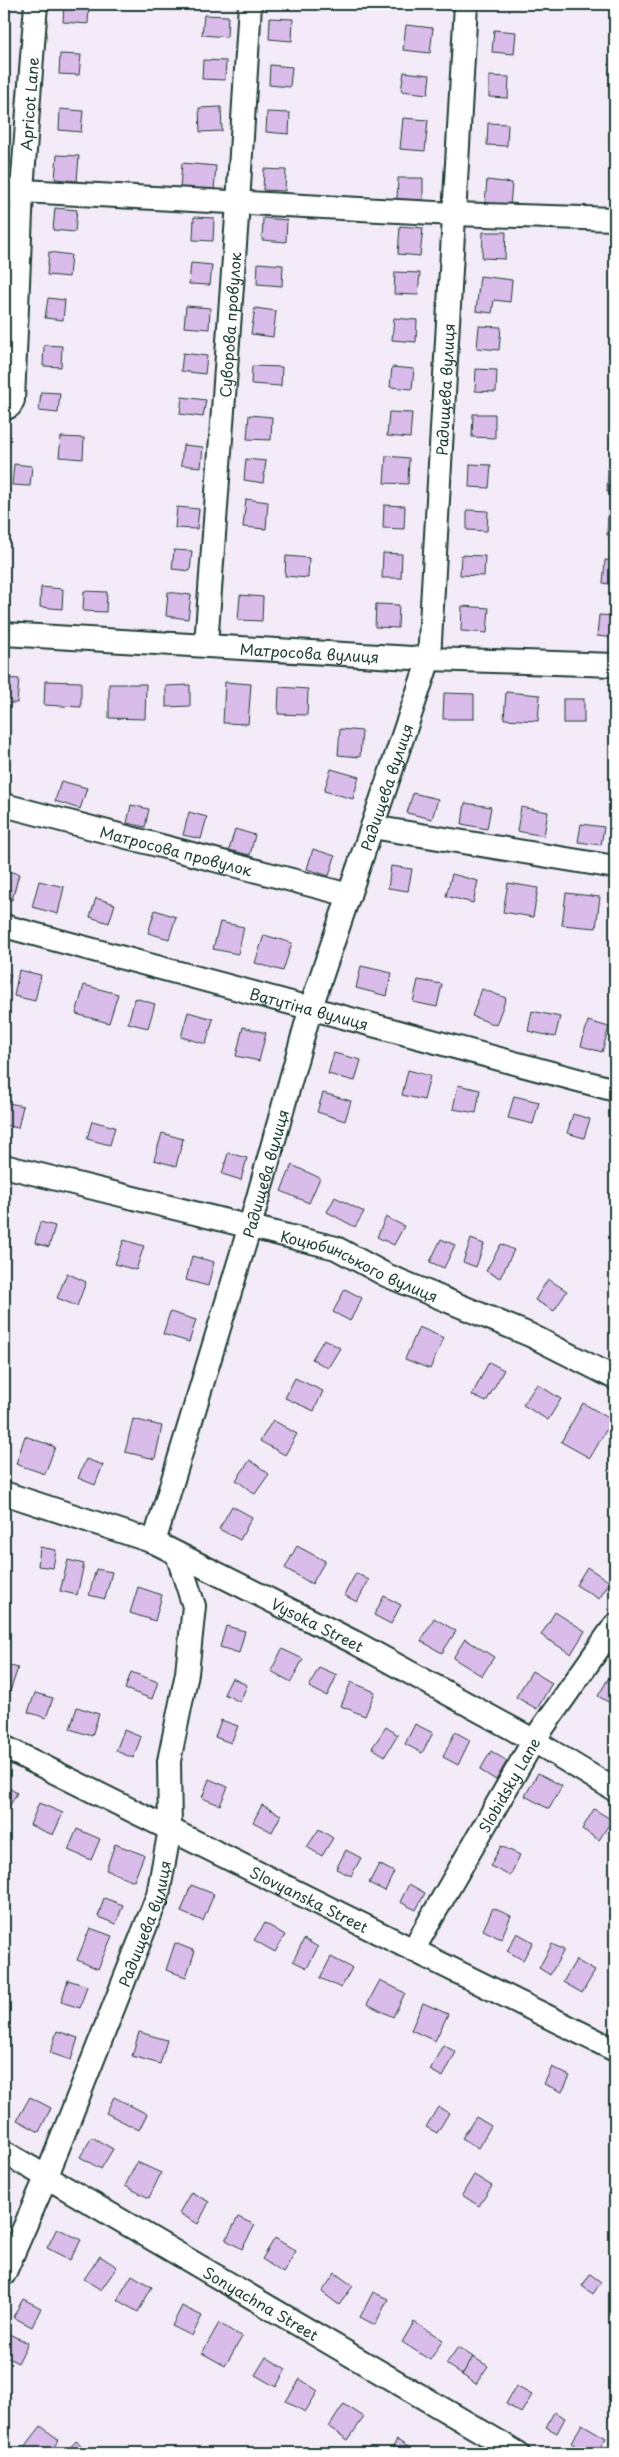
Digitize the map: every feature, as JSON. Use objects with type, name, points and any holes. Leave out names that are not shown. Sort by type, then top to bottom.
[{"type":"street","name":"Apricot Lane","points":[[4,409],[10,406],[12,400],[13,190],[36,4]]},
{"type":"street","name":"Суворова провулок","points":[[206,645],[238,203],[250,4]]},
{"type":"street","name":"Радищева вулиця","points":[[154,1542],[250,1226],[311,1007],[428,659],[466,4]]},
{"type":"street","points":[[13,190],[454,214],[615,219]]},
{"type":"street","name":"Матросова вулиця","points":[[4,634],[428,659],[615,665]]},
{"type":"street","name":"Матросова провулок","points":[[4,805],[349,895]]},
{"type":"street","points":[[372,827],[615,867]]},
{"type":"street","name":"Ватутіна вулиця","points":[[4,926],[615,1090]]},
{"type":"street","name":"Коцюбинського вулиця","points":[[4,1166],[336,1248],[386,1275],[530,1335],[615,1378]]},
{"type":"street","name":"Vysoka Street","points":[[4,1493],[154,1542],[354,1642],[534,1740],[615,1790]]},
{"type":"street","name":"Радищева вулиця","points":[[4,2274],[46,2178],[158,1895],[170,1829],[169,1761],[187,1673],[194,1606],[177,1554]]},
{"type":"street","name":"Slobidsky Lane","points":[[413,1950],[534,1740],[615,1624]]},
{"type":"street","name":"Slovyanska Street","points":[[4,1747],[615,2050]]},
{"type":"street","name":"Sonyachna Street","points":[[4,2152],[518,2453]]},
{"type":"building","points":[[64,4],[89,4],[88,24],[63,22]]},
{"type":"building","points":[[415,4],[435,4],[434,8],[415,6]]},
{"type":"building","points":[[495,4],[517,4],[517,7],[495,6]]},
{"type":"building","points":[[204,15],[228,16],[227,37],[202,35]]},
{"type":"building","points":[[270,18],[293,19],[292,41],[269,39]]},
{"type":"building","points":[[406,25],[433,28],[430,53],[403,50]]},
{"type":"building","points":[[494,30],[516,32],[514,54],[492,52]]},
{"type":"building","points":[[60,54],[81,55],[79,75],[59,74]]},
{"type":"building","points":[[203,60],[226,61],[225,80],[202,79]]},
{"type":"building","points":[[270,65],[292,67],[290,87],[269,85]]},
{"type":"building","points":[[404,72],[430,75],[428,94],[401,91]]},
{"type":"building","points":[[489,76],[509,77],[508,98],[489,97]]},
{"type":"building","points":[[221,107],[222,131],[200,132],[199,108]]},
{"type":"building","points":[[60,109],[83,111],[81,132],[59,130]]},
{"type":"building","points":[[267,112],[290,113],[289,134],[266,132]]},
{"type":"building","points":[[403,118],[428,120],[425,151],[400,149]]},
{"type":"building","points":[[488,123],[508,124],[507,146],[487,145]]},
{"type":"building","points":[[57,155],[79,156],[77,181],[55,179]]},
{"type":"building","points":[[182,163],[216,166],[214,191],[180,188]]},
{"type":"building","points":[[264,169],[286,170],[285,191],[263,190]]},
{"type":"building","points":[[398,178],[423,178],[423,200],[397,199]]},
{"type":"building","points":[[487,180],[512,183],[510,206],[485,204]]},
{"type":"building","points":[[55,208],[77,210],[75,232],[53,230]]},
{"type":"building","points":[[194,217],[214,218],[213,241],[193,240]]},
{"type":"building","points":[[263,218],[287,220],[286,242],[262,240]]},
{"type":"building","points":[[400,226],[423,228],[420,256],[398,254]]},
{"type":"building","points":[[483,232],[506,232],[505,259],[482,258]]},
{"type":"building","points":[[49,252],[71,255],[69,277],[47,275]]},
{"type":"building","points":[[191,263],[212,265],[210,285],[189,284]]},
{"type":"building","points":[[258,263],[283,265],[282,286],[257,284]]},
{"type":"building","points":[[395,272],[420,273],[418,295],[394,294]]},
{"type":"building","points":[[480,276],[512,280],[510,302],[494,300],[492,313],[476,311]]},
{"type":"building","points":[[48,298],[65,300],[63,320],[45,318]]},
{"type":"building","points":[[186,306],[210,308],[209,329],[184,327]]},
{"type":"building","points":[[255,308],[276,311],[273,337],[251,334]]},
{"type":"building","points":[[394,318],[417,320],[416,342],[392,340]]},
{"type":"building","points":[[479,326],[501,327],[499,350],[477,348]]},
{"type":"building","points":[[44,345],[62,346],[61,367],[43,366]]},
{"type":"building","points":[[183,353],[207,356],[205,374],[181,371]]},
{"type":"building","points":[[252,366],[282,367],[281,386],[251,384]]},
{"type":"building","points":[[392,367],[414,369],[412,389],[390,387]]},
{"type":"building","points":[[476,369],[497,370],[496,392],[475,391]]},
{"type":"building","points":[[41,392],[60,393],[58,413],[39,411]]},
{"type":"building","points":[[182,397],[206,400],[203,417],[180,414]]},
{"type":"building","points":[[389,412],[412,413],[410,438],[387,436]]},
{"type":"building","points":[[473,414],[495,414],[495,438],[472,437]]},
{"type":"building","points":[[249,415],[272,417],[271,440],[247,439]]},
{"type":"building","points":[[612,420],[615,420],[615,445],[610,445]]},
{"type":"building","points":[[61,437],[84,438],[83,459],[59,457]]},
{"type":"building","points":[[183,445],[203,447],[201,467],[181,465]]},
{"type":"building","points":[[386,456],[409,458],[408,484],[384,483]]},
{"type":"building","points":[[246,459],[266,461],[263,483],[244,480]]},
{"type":"building","points":[[14,464],[32,466],[30,486],[12,485]]},
{"type":"building","points":[[470,464],[491,465],[489,488],[469,487]]},
{"type":"building","points":[[608,468],[615,468],[615,492],[607,492]]},
{"type":"building","points":[[246,499],[268,502],[266,529],[243,527]]},
{"type":"building","points":[[384,505],[405,506],[404,529],[383,528]]},
{"type":"building","points":[[177,507],[199,509],[197,529],[175,528]]},
{"type":"building","points":[[467,510],[488,511],[487,531],[467,530]]},
{"type":"building","points":[[608,512],[615,513],[615,536],[607,535]]},
{"type":"building","points":[[174,550],[192,551],[190,571],[172,569]]},
{"type":"building","points":[[383,553],[402,554],[401,578],[382,578]]},
{"type":"building","points":[[461,555],[485,556],[484,576],[460,575]]},
{"type":"building","points":[[286,556],[309,558],[308,578],[285,576]]},
{"type":"building","points":[[605,560],[615,561],[615,585],[603,583]]},
{"type":"building","points":[[4,585],[8,585],[6,609],[4,609]]},
{"type":"building","points":[[41,587],[63,589],[62,609],[40,607]]},
{"type":"building","points":[[84,591],[107,592],[106,612],[83,611]]},
{"type":"building","points":[[168,592],[191,595],[188,619],[166,616]]},
{"type":"building","points":[[240,595],[263,597],[262,621],[238,620]]},
{"type":"building","points":[[376,604],[399,605],[398,628],[375,627]]},
{"type":"building","points":[[462,606],[489,608],[487,633],[461,631]]},
{"type":"building","points":[[599,615],[615,616],[615,638],[597,636]]},
{"type":"building","points":[[4,678],[19,679],[17,703],[4,703]]},
{"type":"building","points":[[45,681],[81,682],[81,707],[44,705]]},
{"type":"building","points":[[225,682],[251,684],[248,724],[223,723]]},
{"type":"building","points":[[109,684],[146,684],[145,719],[109,718]]},
{"type":"building","points":[[190,685],[190,706],[166,707],[166,686]]},
{"type":"building","points":[[279,687],[308,689],[307,715],[278,714]]},
{"type":"building","points":[[506,692],[540,695],[538,721],[504,719]]},
{"type":"building","points":[[444,693],[474,694],[474,719],[443,719]]},
{"type":"building","points":[[563,699],[584,699],[584,723],[563,723]]},
{"type":"building","points":[[340,729],[362,731],[360,757],[338,755]]},
{"type":"building","points":[[331,769],[359,777],[353,799],[324,791]]},
{"type":"building","points":[[61,781],[87,788],[80,809],[55,801]]},
{"type":"building","points":[[413,793],[438,799],[432,819],[407,813]]},
{"type":"building","points":[[465,803],[491,807],[487,829],[462,824]]},
{"type":"building","points":[[131,805],[149,809],[145,827],[127,823]]},
{"type":"building","points":[[521,807],[548,812],[544,836],[517,831]]},
{"type":"building","points":[[189,812],[207,817],[201,839],[183,835]]},
{"type":"building","points":[[581,824],[604,827],[601,845],[578,842]]},
{"type":"building","points":[[235,829],[255,835],[250,855],[229,850]]},
{"type":"building","points":[[313,849],[335,856],[329,876],[307,869]]},
{"type":"building","points":[[391,866],[412,869],[408,891],[388,888]]},
{"type":"building","points":[[4,870],[19,874],[12,900],[4,898]]},
{"type":"building","points":[[452,874],[478,881],[473,903],[446,896]]},
{"type":"building","points":[[39,881],[64,887],[58,914],[32,907]]},
{"type":"building","points":[[508,883],[538,888],[533,917],[503,912]]},
{"type":"building","points":[[566,893],[600,897],[596,928],[562,925]]},
{"type":"building","points":[[96,898],[115,904],[109,923],[90,917]]},
{"type":"building","points":[[155,910],[176,917],[169,939],[148,933]]},
{"type":"building","points":[[220,922],[244,927],[238,954],[213,949]]},
{"type":"building","points":[[264,935],[292,943],[283,971],[255,963]]},
{"type":"building","points":[[361,966],[392,973],[387,996],[356,988]]},
{"type":"building","points":[[19,970],[41,975],[35,1001],[14,996]]},
{"type":"building","points":[[4,972],[11,975],[4,995]]},
{"type":"building","points":[[418,980],[442,984],[437,1007],[413,1002]]},
{"type":"building","points":[[84,985],[118,994],[109,1023],[76,1014]]},
{"type":"building","points":[[482,989],[506,998],[496,1025],[472,1016]]},
{"type":"building","points":[[135,998],[155,1004],[148,1028],[128,1023]]},
{"type":"building","points":[[532,1011],[560,1017],[555,1037],[528,1031]]},
{"type":"building","points":[[188,1012],[213,1019],[206,1044],[181,1037]]},
{"type":"building","points":[[588,1021],[609,1027],[602,1052],[581,1046]]},
{"type":"building","points":[[243,1027],[266,1033],[259,1061],[236,1056]]},
{"type":"building","points":[[334,1053],[361,1060],[355,1081],[328,1074]]},
{"type":"building","points":[[408,1070],[430,1076],[424,1100],[402,1095]]},
{"type":"building","points":[[458,1085],[480,1090],[476,1113],[453,1109]]},
{"type":"building","points":[[323,1093],[351,1101],[345,1121],[317,1112]]},
{"type":"building","points":[[514,1096],[539,1102],[533,1124],[508,1118]]},
{"type":"building","points":[[4,1102],[23,1106],[18,1128],[4,1125]]},
{"type":"building","points":[[573,1114],[590,1119],[584,1138],[567,1133]]},
{"type":"building","points":[[92,1121],[115,1127],[110,1145],[87,1139]]},
{"type":"building","points":[[162,1133],[183,1139],[176,1166],[154,1160]]},
{"type":"building","points":[[228,1153],[247,1158],[241,1180],[222,1174]]},
{"type":"building","points":[[292,1165],[320,1178],[309,1203],[281,1191]]},
{"type":"building","points":[[335,1197],[364,1212],[355,1227],[327,1212]]},
{"type":"building","points":[[386,1217],[404,1226],[394,1245],[377,1237]]},
{"type":"building","points":[[40,1222],[55,1226],[49,1247],[35,1243]]},
{"type":"building","points":[[441,1239],[455,1245],[444,1268],[430,1262]]},
{"type":"building","points":[[471,1239],[484,1244],[476,1267],[463,1262]]},
{"type":"building","points":[[124,1240],[144,1246],[136,1270],[115,1264]]},
{"type":"building","points":[[501,1244],[514,1250],[500,1278],[486,1271]]},
{"type":"building","points":[[192,1256],[214,1262],[208,1286],[186,1280]]},
{"type":"building","points":[[67,1273],[86,1282],[77,1306],[57,1298]]},
{"type":"building","points":[[548,1279],[567,1291],[554,1311],[535,1300]]},
{"type":"building","points":[[345,1289],[362,1298],[350,1321],[333,1312]]},
{"type":"building","points":[[170,1312],[196,1320],[189,1342],[163,1334]]},
{"type":"building","points":[[419,1327],[444,1338],[430,1369],[405,1359]]},
{"type":"building","points":[[324,1339],[340,1348],[328,1368],[312,1359]]},
{"type":"building","points":[[489,1362],[504,1370],[486,1402],[472,1395]]},
{"type":"building","points":[[295,1378],[323,1391],[314,1411],[285,1398]]},
{"type":"building","points":[[537,1384],[561,1399],[548,1420],[523,1405]]},
{"type":"building","points":[[583,1403],[612,1420],[590,1458],[561,1442]]},
{"type":"building","points":[[133,1419],[162,1426],[155,1459],[125,1452]]},
{"type":"building","points":[[273,1420],[297,1434],[285,1455],[260,1441]]},
{"type":"building","points":[[25,1436],[55,1447],[45,1474],[16,1464]]},
{"type":"building","points":[[86,1459],[103,1465],[95,1485],[78,1478]]},
{"type":"building","points":[[250,1460],[269,1474],[255,1494],[236,1480]]},
{"type":"building","points":[[232,1506],[252,1517],[240,1540],[219,1529]]},
{"type":"building","points":[[297,1546],[325,1561],[312,1584],[285,1568]]},
{"type":"building","points":[[40,1547],[56,1550],[53,1568],[38,1566]]},
{"type":"building","points":[[68,1560],[84,1564],[77,1595],[60,1591]]},
{"type":"building","points":[[587,1567],[610,1582],[599,1599],[576,1585]]},
{"type":"building","points":[[96,1569],[112,1572],[105,1599],[89,1595]]},
{"type":"building","points":[[356,1573],[369,1580],[357,1602],[344,1595]]},
{"type":"building","points":[[138,1587],[162,1595],[155,1621],[130,1613]]},
{"type":"building","points":[[384,1596],[401,1605],[391,1624],[374,1615]]},
{"type":"building","points":[[555,1612],[585,1631],[571,1654],[541,1635]]},
{"type":"building","points":[[434,1618],[456,1631],[442,1653],[421,1641]]},
{"type":"building","points":[[226,1626],[245,1631],[239,1653],[220,1647]]},
{"type":"building","points":[[465,1639],[494,1657],[482,1676],[453,1658]]},
{"type":"building","points":[[282,1649],[303,1659],[291,1682],[271,1671]]},
{"type":"building","points":[[4,1664],[18,1668],[7,1700],[4,1699]]},
{"type":"building","points":[[319,1667],[337,1675],[327,1696],[309,1687]]},
{"type":"building","points":[[532,1671],[552,1683],[537,1709],[516,1697]]},
{"type":"building","points":[[131,1672],[158,1682],[152,1699],[125,1689]]},
{"type":"building","points":[[611,1674],[615,1676],[615,1706],[598,1696]]},
{"type":"building","points":[[232,1678],[247,1685],[240,1702],[224,1694]]},
{"type":"building","points":[[351,1682],[375,1692],[365,1716],[341,1706]]},
{"type":"building","points":[[35,1693],[53,1698],[46,1718],[28,1712]]},
{"type":"building","points":[[77,1707],[99,1714],[92,1736],[70,1729]]},
{"type":"building","points":[[221,1720],[238,1726],[231,1743],[215,1737]]},
{"type":"building","points":[[415,1724],[433,1733],[422,1753],[405,1744]]},
{"type":"building","points":[[386,1727],[398,1735],[385,1756],[372,1748]]},
{"type":"building","points":[[124,1730],[141,1737],[133,1758],[116,1751]]},
{"type":"building","points":[[455,1732],[470,1740],[458,1765],[443,1757]]},
{"type":"building","points":[[491,1751],[507,1761],[496,1780],[480,1770]]},
{"type":"building","points":[[538,1773],[562,1786],[549,1809],[525,1796]]},
{"type":"building","points":[[209,1779],[228,1787],[220,1805],[202,1798]]},
{"type":"building","points":[[4,1785],[17,1793],[4,1816]]},
{"type":"building","points":[[39,1803],[63,1813],[53,1835],[30,1825]]},
{"type":"building","points":[[262,1805],[281,1815],[272,1832],[253,1822]]},
{"type":"building","points":[[594,1809],[612,1820],[599,1840],[582,1829]]},
{"type":"building","points":[[77,1829],[100,1839],[91,1860],[68,1850]]},
{"type":"building","points":[[319,1829],[333,1838],[322,1856],[307,1847]]},
{"type":"building","points":[[115,1844],[144,1855],[134,1881],[106,1870]]},
{"type":"building","points":[[501,1846],[520,1855],[510,1876],[490,1866]]},
{"type":"building","points":[[346,1850],[361,1858],[351,1876],[336,1869]]},
{"type":"building","points":[[379,1864],[394,1872],[385,1891],[369,1883]]},
{"type":"building","points":[[409,1884],[425,1893],[416,1910],[400,1902]]},
{"type":"building","points":[[191,1885],[214,1894],[203,1921],[181,1912]]},
{"type":"building","points":[[104,1898],[123,1905],[116,1924],[98,1917]]},
{"type":"building","points":[[493,1908],[511,1916],[501,1939],[483,1930]]},
{"type":"building","points":[[265,1923],[285,1935],[275,1952],[254,1940]]},
{"type":"building","points":[[90,1928],[112,1936],[98,1969],[77,1960]]},
{"type":"building","points":[[517,1933],[533,1942],[523,1960],[507,1951]]},
{"type":"building","points":[[304,1939],[318,1947],[307,1968],[293,1961]]},
{"type":"building","points":[[175,1943],[195,1951],[186,1977],[166,1970]]},
{"type":"building","points":[[552,1944],[564,1950],[550,1975],[539,1968]]},
{"type":"building","points":[[331,1957],[352,1968],[341,1988],[320,1978]]},
{"type":"building","points":[[576,1960],[595,1971],[582,1993],[563,1982]]},
{"type":"building","points":[[68,1980],[87,1986],[80,2008],[61,2002]]},
{"type":"building","points":[[380,1980],[405,1993],[393,2017],[367,2004]]},
{"type":"building","points":[[423,2003],[448,2014],[435,2041],[411,2030]]},
{"type":"building","points":[[57,2031],[78,2038],[71,2060],[50,2053]]},
{"type":"building","points":[[139,2032],[167,2040],[160,2064],[132,2056]]},
{"type":"building","points":[[443,2045],[456,2052],[443,2077],[430,2070]]},
{"type":"building","points":[[552,2067],[570,2076],[562,2092],[544,2084]]},
{"type":"building","points":[[30,2097],[51,2108],[39,2132],[17,2120]]},
{"type":"building","points":[[114,2097],[147,2114],[139,2130],[106,2113]]},
{"type":"building","points":[[438,2107],[449,2113],[437,2133],[426,2127]]},
{"type":"building","points":[[476,2117],[491,2126],[478,2148],[462,2138]]},
{"type":"building","points":[[92,2137],[113,2149],[101,2169],[80,2157]]},
{"type":"building","points":[[137,2162],[161,2173],[149,2198],[125,2186]]},
{"type":"building","points":[[474,2175],[492,2186],[479,2206],[462,2195]]},
{"type":"building","points":[[191,2192],[209,2202],[198,2224],[179,2213]]},
{"type":"building","points":[[238,2217],[255,2225],[242,2249],[226,2240]]},
{"type":"building","points":[[57,2228],[81,2240],[70,2260],[47,2248]]},
{"type":"building","points":[[275,2238],[296,2251],[283,2273],[262,2259]]},
{"type":"building","points":[[100,2256],[117,2267],[101,2290],[84,2279]]},
{"type":"building","points":[[335,2273],[353,2286],[339,2305],[322,2292]]},
{"type":"building","points":[[590,2274],[601,2282],[593,2294],[582,2286]]},
{"type":"building","points":[[132,2275],[152,2287],[138,2312],[117,2300]]},
{"type":"building","points":[[373,2292],[388,2299],[375,2325],[360,2317]]},
{"type":"building","points":[[23,2299],[41,2308],[32,2327],[13,2317]]},
{"type":"building","points":[[182,2306],[202,2316],[192,2336],[172,2326]]},
{"type":"building","points":[[414,2322],[443,2340],[430,2360],[402,2342]]},
{"type":"building","points":[[219,2323],[242,2337],[225,2366],[202,2353]]},
{"type":"building","points":[[5,2332],[28,2343],[18,2363],[4,2356]]},
{"type":"building","points":[[458,2347],[473,2357],[462,2375],[446,2364]]},
{"type":"building","points":[[266,2357],[286,2369],[276,2387],[255,2375]]},
{"type":"building","points":[[473,2357],[488,2366],[476,2384],[462,2375]]},
{"type":"building","points":[[300,2379],[318,2391],[305,2412],[286,2401]]},
{"type":"building","points":[[516,2386],[532,2395],[521,2413],[506,2404]]},
{"type":"building","points":[[344,2404],[364,2417],[348,2440],[329,2427]]},
{"type":"building","points":[[554,2412],[565,2418],[557,2433],[546,2427]]},
{"type":"building","points":[[582,2424],[606,2438],[596,2453],[588,2453],[571,2443]]},
{"type":"building","points":[[41,2426],[59,2440],[49,2453],[20,2453]]},
{"type":"building","points":[[397,2440],[413,2450],[411,2453],[389,2453]]},
{"type":"building","points":[[76,2441],[91,2453],[65,2453]]}]
